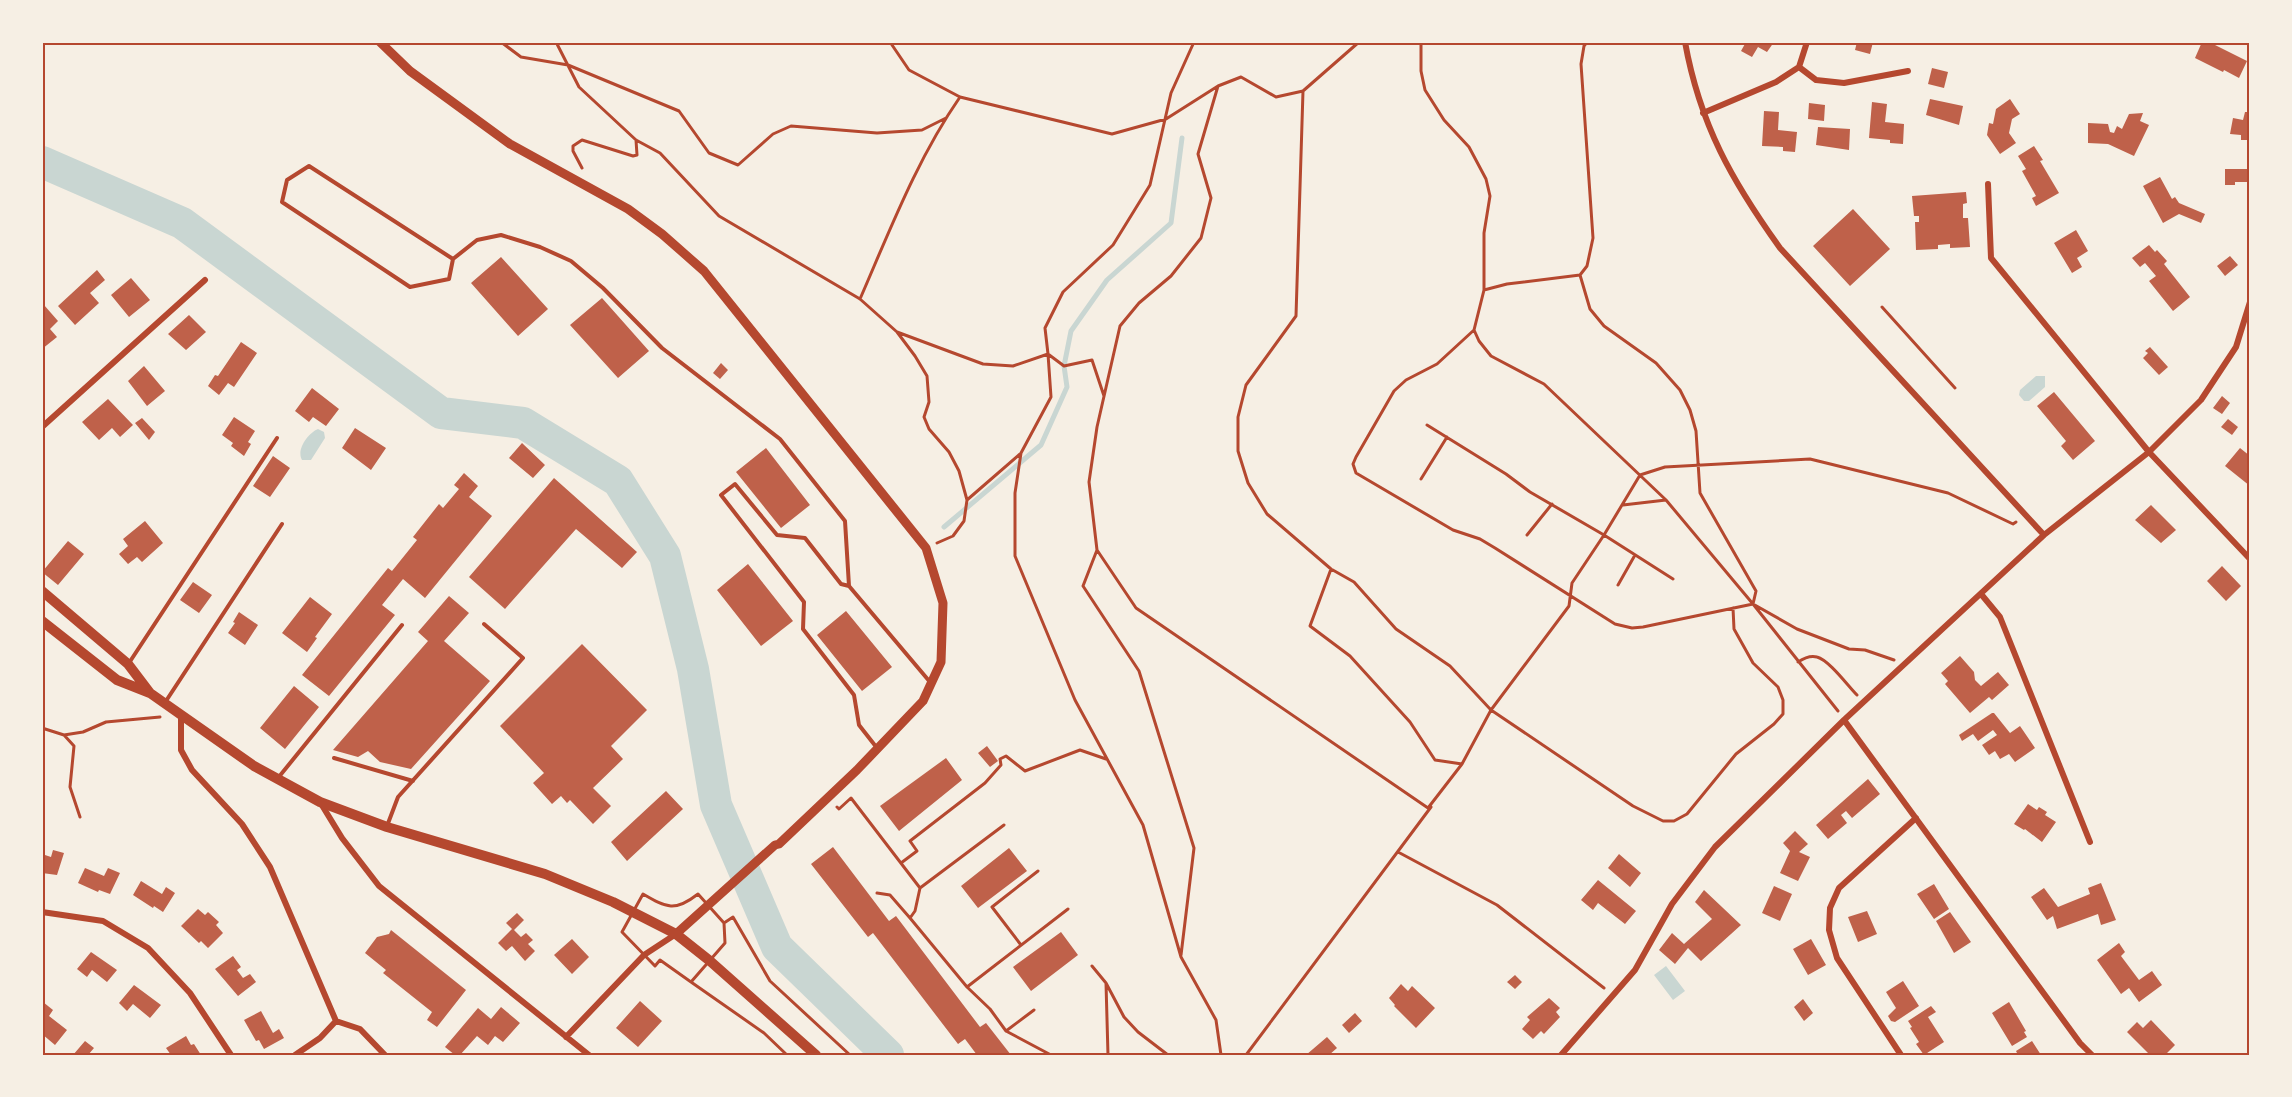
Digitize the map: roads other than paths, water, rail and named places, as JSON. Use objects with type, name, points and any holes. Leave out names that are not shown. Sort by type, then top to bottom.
[{"type":"main road","points":[[42,591],[128,664],[150,693],[254,766],[320,802],[387,827],[545,874],[613,902],[676,934],[710,961],[816,1055]]},
{"type":"main road","points":[[42,621],[117,680],[150,693]]},
{"type":"street","points":[[380,42],[410,71],[510,144],[628,209],[662,234],[704,271],[926,548],[943,603],[941,662],[923,701],[828,798],[778,844],[676,934],[644,955],[566,1037]]},
{"type":"street","points":[[1685,42],[1691,78],[1724,161],[1746,201],[1780,248],[2044,535]]},
{"type":"street","points":[[1703,113],[1776,82],[1799,67],[1807,42]]},
{"type":"street","points":[[1799,67],[1816,80],[1844,82],[1908,70]]},
{"type":"street","points":[[1988,184],[1991,258],[2150,452],[2250,559]]},
{"type":"street","points":[[42,427],[205,280]]},
{"type":"street","points":[[1561,1055],[1635,970],[1671,904],[1715,847],[1844,720],[2044,535],[2150,452],[2201,400],[2236,347],[2250,302]]},
{"type":"street","points":[[1981,594],[2000,617],[2091,842]]},
{"type":"street","points":[[181,716],[181,750],[192,770],[242,825],[270,867],[336,1021],[360,1029],[385,1055]]},
{"type":"street","points":[[1844,720],[2080,1043],[2092,1055]]},
{"type":"street","points":[[320,802],[342,838],[380,886],[589,1055]]},
{"type":"street","points":[[1901,1055],[1837,958],[1829,930],[1830,908],[1839,888],[1916,818]]},
{"type":"street","points":[[42,912],[103,921],[148,948],[190,993],[231,1055]]},
{"type":"street","points":[[295,1055],[320,1038],[336,1021]]},
{"type":"lane","points":[[453,259],[309,166],[287,180],[282,202],[410,287],[449,279],[453,259],[477,240],[501,235],[540,247],[571,261],[603,288],[662,348],[780,439],[845,521],[849,586]]},
{"type":"lane","points":[[128,664],[277,438]]},
{"type":"lane","points":[[878,748],[859,725],[854,695],[803,630],[804,602],[721,495],[735,484],[777,535],[805,538],[841,584],[849,586],[931,683]]},
{"type":"lane","points":[[164,704],[282,524]]},
{"type":"lane","points":[[387,827],[398,797],[524,658],[484,624]]},
{"type":"lane","points":[[278,779],[402,625]]},
{"type":"lane","points":[[334,758],[412,781]]},
{"type":"waterway","points":[[944,527],[1041,445],[1067,387],[1064,366],[1071,331],[1107,280],[1171,223],[1182,138]]},
{"type":"waterway","points":[[42,162],[182,223],[441,413],[523,423],[618,481],[665,556],[693,669],[716,805],[777,947],[888,1055]]}]
